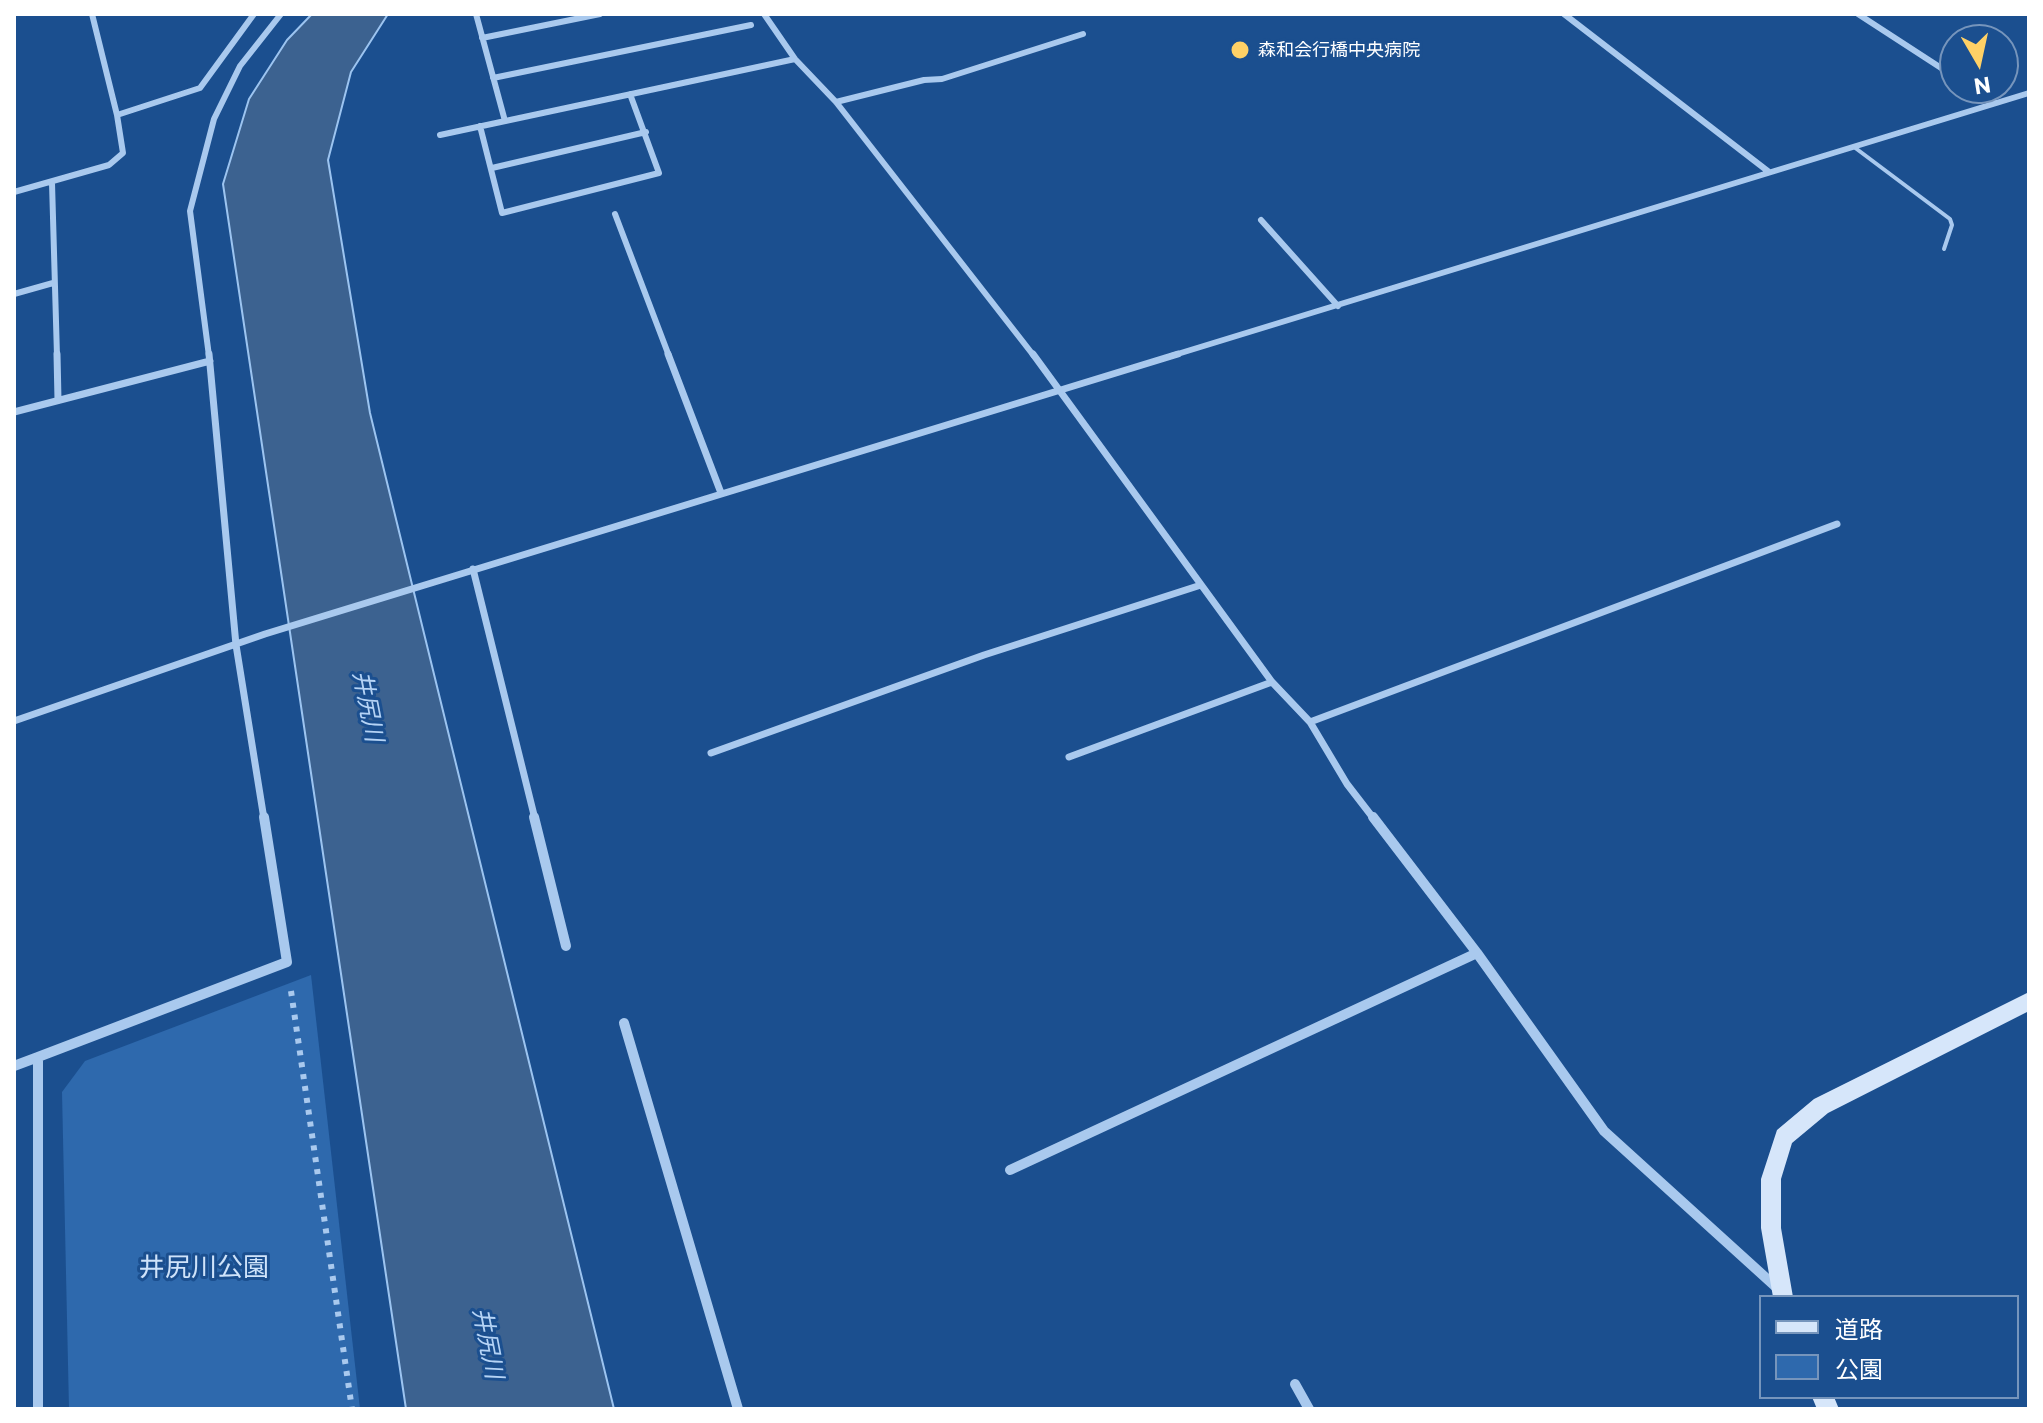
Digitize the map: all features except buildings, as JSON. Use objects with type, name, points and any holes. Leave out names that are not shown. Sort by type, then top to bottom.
[{"type":"street","points":[[14,192],[109,165],[123,153],[117,115],[92,14]]},
{"type":"street","points":[[117,115],[200,88],[254,14]]},
{"type":"street","points":[[14,1066],[287,962],[236,645],[210,361],[190,211],[214,119],[240,66],[281,14]]},
{"type":"street","points":[[476,14],[505,121]]},
{"type":"street","points":[[482,38],[600,14]]},
{"type":"street","points":[[777,14],[765,15],[795,59],[836,102],[1061,390],[1272,682],[1310,722],[1347,784],[1477,953],[1604,1131],[1782,1294]]},
{"type":"street","points":[[1564,14],[1769,172]]},
{"type":"street","points":[[1858,14],[1939,67]]},
{"type":"street","points":[[493,78],[751,25]]},
{"type":"street","points":[[836,102],[924,80],[942,79],[1083,34]]},
{"type":"street","points":[[440,135],[795,59]]},
{"type":"street","points":[[480,126],[502,213],[659,173],[630,94]]},
{"type":"street","points":[[14,721],[265,634],[473,569],[1992,104]]},
{"type":"street","points":[[492,168],[646,132]]},
{"type":"street","points":[[52,183],[58,400]]},
{"type":"street","points":[[615,214],[721,493]]},
{"type":"street","points":[[1261,220],[1338,306]]},
{"type":"street","points":[[14,294],[53,283]]},
{"type":"street","points":[[14,412],[210,361]]},
{"type":"street","points":[[1310,722],[1837,524]]},
{"type":"street","points":[[473,569],[566,946]]},
{"type":"street","points":[[711,753],[984,655],[1201,585]]},
{"type":"street","points":[[1069,757],[1272,682]]},
{"type":"street","points":[[1010,1170],[1477,953]]},
{"type":"street","points":[[1782,1294],[1771,1228],[1771,1179],[1784,1137],[1821,1106],[2029,1001]]},
{"type":"street","points":[[624,1023],[738,1409]]},
{"type":"street","points":[[38,1057],[38,1409]]},
{"type":"street","points":[[1295,1384],[1309,1409]]},
{"type":"lane","points":[[1854,147],[1950,219],[1952,225],[1944,249]]},
{"type":"path","points":[[287,962],[352,1409]]},
{"type":"green space","name":"井尻川公園","points":[[311,975],[360,1409],[69,1409],[62,1092],[85,1061]]},
{"type":"water","name":"井尻川","points":[[312,14],[388,14],[351,72],[328,160],[370,413],[614,1409],[406,1409],[223,184],[249,99],[287,40]]},
{"type":"place","name":"森和会行橋中央病院","points":[[1240,50]]}]
